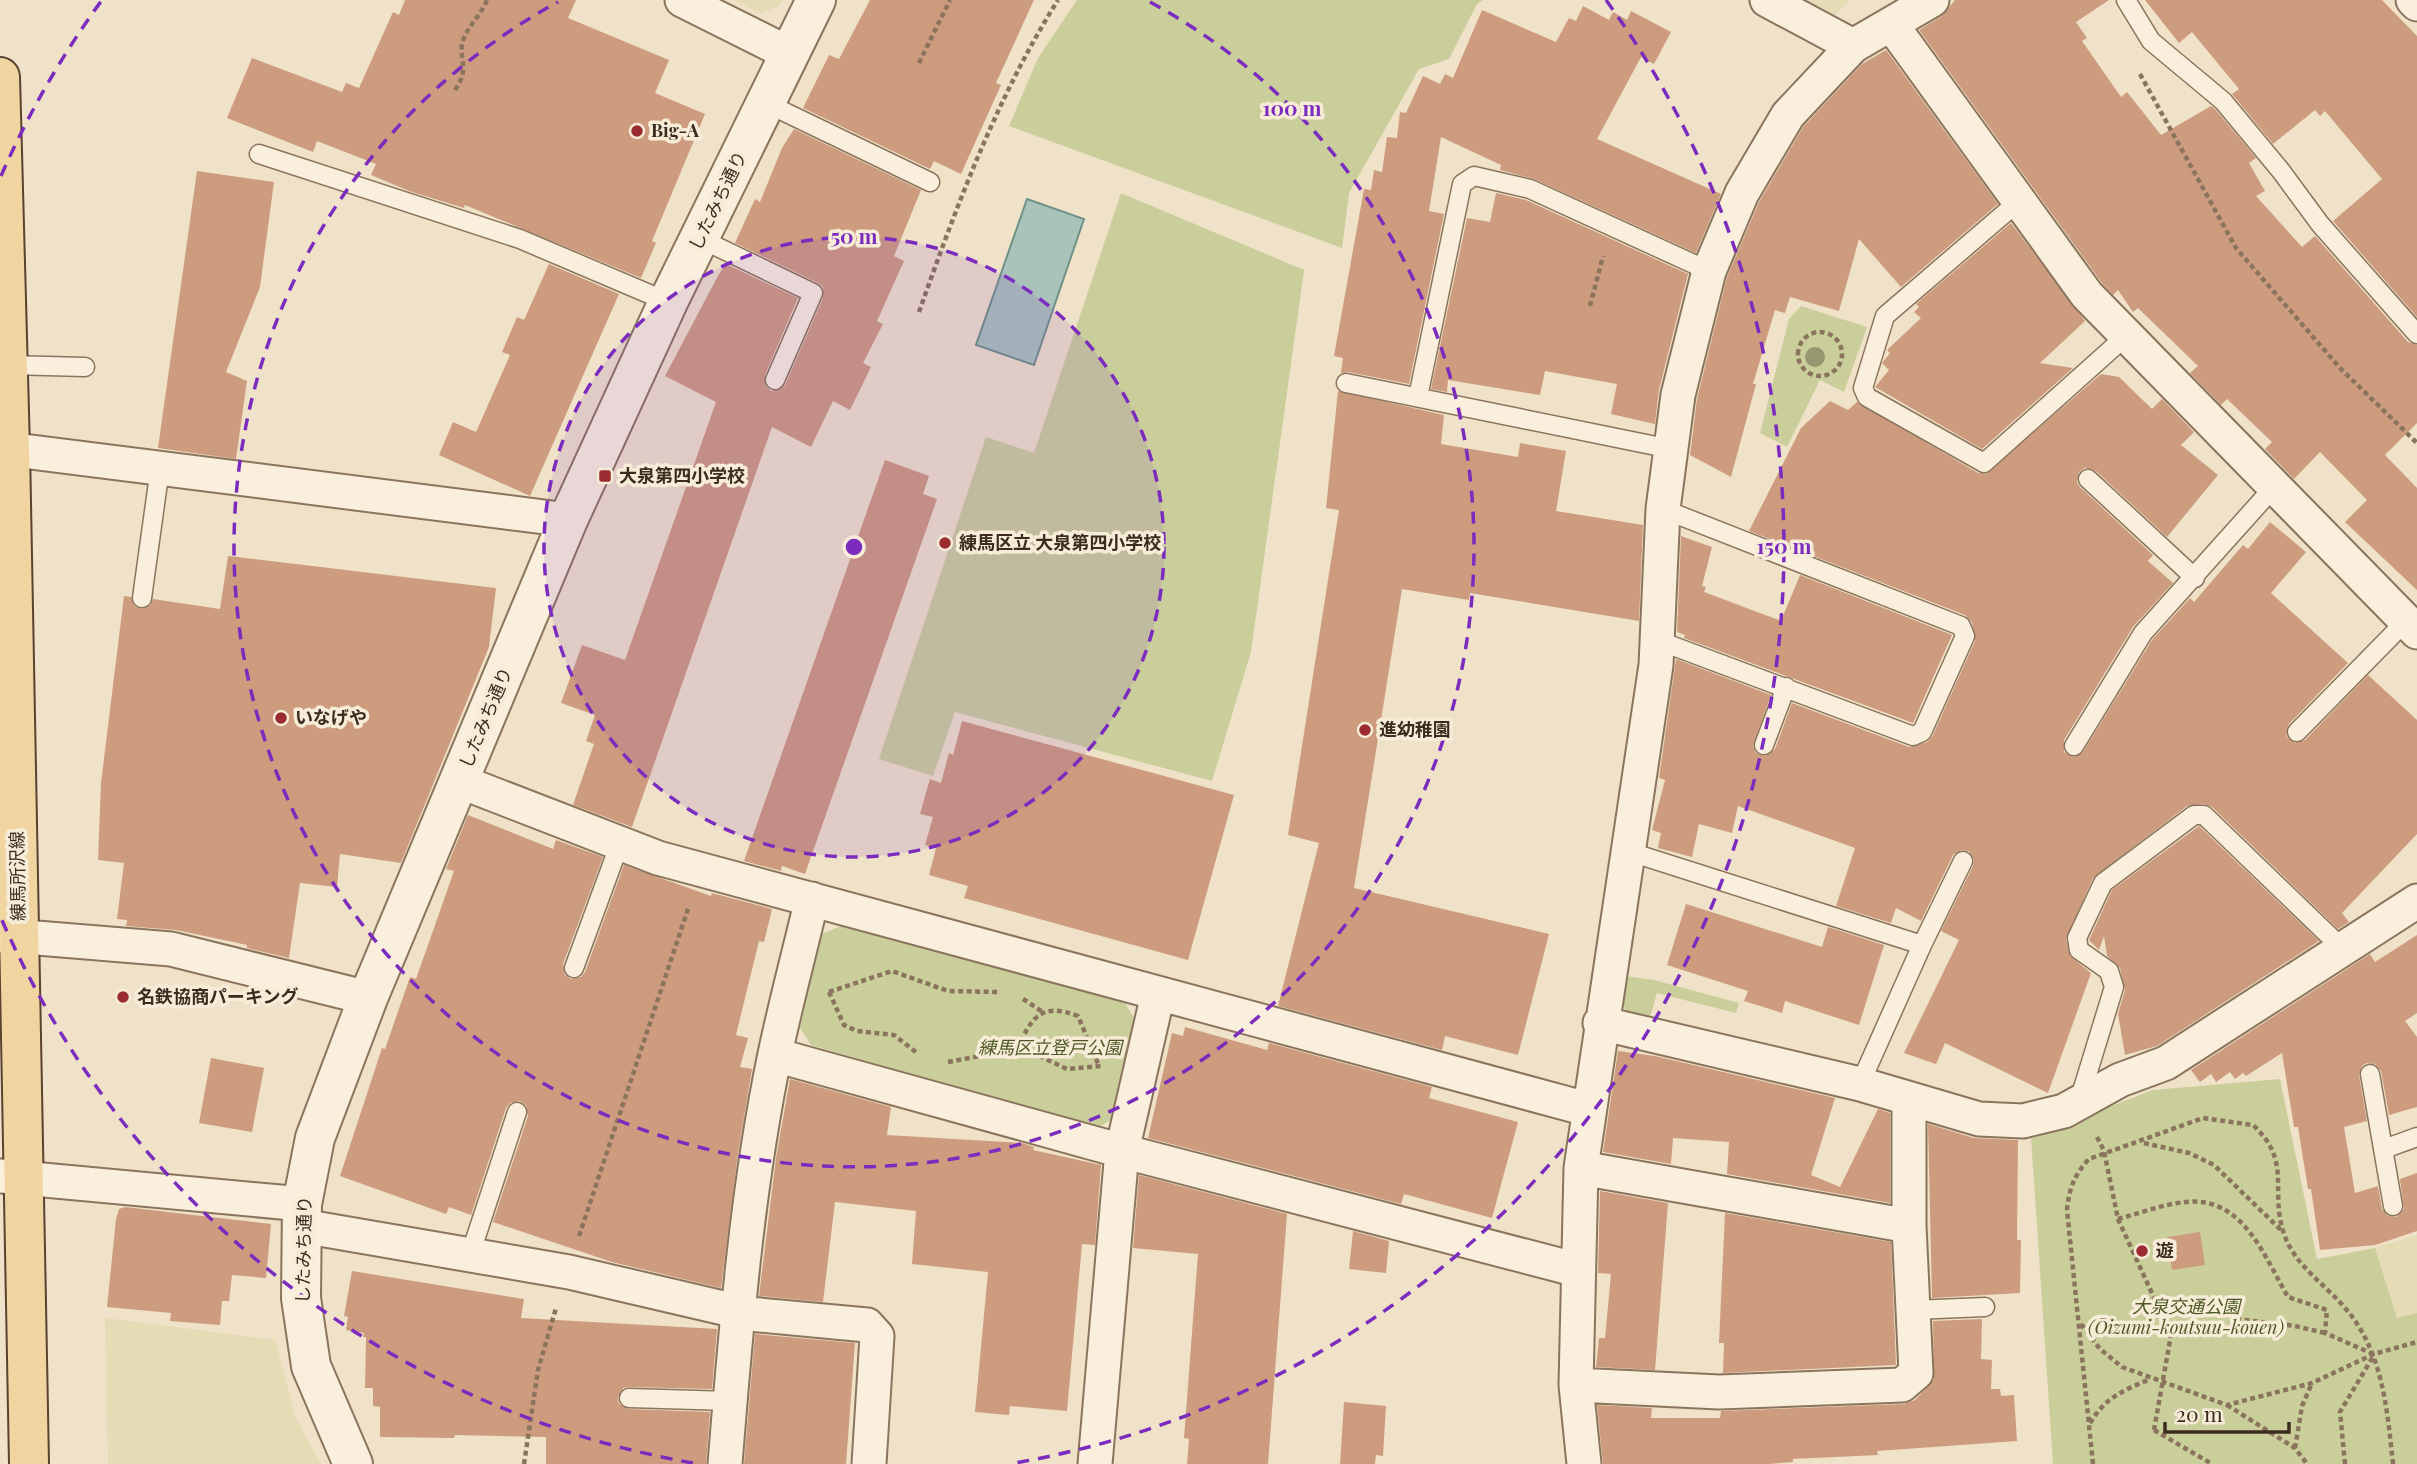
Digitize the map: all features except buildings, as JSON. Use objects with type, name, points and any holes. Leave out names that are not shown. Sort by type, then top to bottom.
[{"type":"main road","name":"練馬所沢線","points":[[0,77],[8,365],[5,449],[12,1177],[30,1464]]},
{"type":"street","points":[[681,0],[790,54]]},
{"type":"street","name":"したみち通り","points":[[353,1464],[311,1366],[301,1298],[302,1215],[315,1138],[369,998],[568,520],[668,302],[816,0]]},
{"type":"street","points":[[1767,0],[1853,46]]},
{"type":"street","points":[[1584,1464],[1576,1385],[1581,1168],[1587,1109],[1657,640],[1663,509],[1678,395],[1709,271],[1742,194],[1788,115],[1853,46],[1930,0]]},
{"type":"street","points":[[2413,0],[2417,4]]},
{"type":"street","points":[[1891,24],[2087,295],[2412,626]]},
{"type":"street","points":[[5,449],[568,520]]},
{"type":"street","points":[[459,781],[620,843],[700,870],[1587,1109]]},
{"type":"street","points":[[724,1464],[737,1311],[775,1055],[812,899]]},
{"type":"street","points":[[1601,1023],[1860,1084],[1979,1119],[2023,1121],[2064,1111],[2120,1080],[2166,1063],[2417,901]]},
{"type":"street","points":[[9,935],[171,950],[369,998]]},
{"type":"street","points":[[1095,1464],[1122,1152],[1158,994]]},
{"type":"street","points":[[775,1055],[1122,1152],[1577,1270]]},
{"type":"street","points":[[1576,1385],[1719,1392],[1902,1385],[1916,1373],[1909,1226],[1909,1100]]},
{"type":"street","points":[[1581,1168],[1909,1226]]},
{"type":"street","points":[[12,1177],[302,1215],[470,1255],[569,1272],[737,1311],[867,1325],[877,1336],[869,1464]]},
{"type":"lane","points":[[2126,0],[2151,41],[2223,101],[2281,171],[2320,224],[2417,334]]},
{"type":"lane","points":[[766,103],[930,181]]},
{"type":"lane","points":[[259,154],[520,239],[668,302]]},
{"type":"lane","points":[[1418,397],[1462,184],[1467,178],[1474,176],[1530,189],[1709,271]]},
{"type":"lane","points":[[2019,201],[1885,316],[1863,388],[1867,397],[1984,463],[2126,336]]},
{"type":"lane","points":[[699,238],[813,293],[775,380]]},
{"type":"lane","points":[[8,365],[85,367]]},
{"type":"lane","points":[[1346,383],[1671,449]]},
{"type":"lane","points":[[142,598],[160,468]]},
{"type":"lane","points":[[2088,479],[2196,578]]},
{"type":"lane","points":[[2074,746],[2143,633],[2196,578],[2274,487]]},
{"type":"lane","points":[[1657,640],[1919,735],[1965,636],[1964,629],[1663,509]]},
{"type":"lane","points":[[2297,732],[2412,626]]},
{"type":"lane","points":[[1764,746],[1786,687]]},
{"type":"lane","points":[[2079,1101],[2114,987],[2109,971],[2079,950],[2077,938],[2103,883],[2194,815],[2204,815],[2343,949]]},
{"type":"lane","points":[[574,968],[620,843]]},
{"type":"lane","points":[[1627,851],[1922,945]]},
{"type":"lane","points":[[1860,1084],[1922,945],[1964,861]]},
{"type":"lane","points":[[2370,1074],[2393,1206]]},
{"type":"lane","points":[[470,1255],[517,1112]]},
{"type":"lane","points":[[2384,1149],[2417,1137]]},
{"type":"lane","points":[[1913,1310],[1984,1307]]},
{"type":"lane","points":[[629,1398],[730,1401]]},
{"type":"path","points":[[455,90],[462,80],[465,66],[462,51],[465,35],[482,12],[487,0]]},
{"type":"path","points":[[919,63],[950,0]]},
{"type":"path","points":[[919,312],[959,200],[1028,48],[1058,0]]},
{"type":"path","points":[[2138,69],[2236,248],[2340,368],[2417,443]]},
{"type":"path","points":[[1590,306],[1613,228]]},
{"type":"path","points":[[1823,332],[1838,343],[1842,356],[1832,372],[1821,376],[1809,373],[1800,365],[1797,354],[1801,342],[1811,333],[1823,332]]},
{"type":"path","points":[[524,1464],[538,1370],[700,870]]},
{"type":"path","points":[[829,992],[892,971],[948,991],[1008,993]]},
{"type":"path","points":[[794,976],[819,983],[829,992],[844,1025],[857,1031],[894,1035],[925,1059]]},
{"type":"path","points":[[1019,998],[1043,1012]]},
{"type":"path","points":[[1017,1049],[1034,1017],[1043,1012],[1063,1011],[1078,1016],[1099,1066]]},
{"type":"path","points":[[935,1060],[968,1059],[1017,1049],[1031,1052],[1068,1069],[1106,1065],[1139,1076]]},
{"type":"path","points":[[2093,1464],[2067,1210],[2070,1188],[2078,1170],[2089,1159],[2104,1151],[2143,1142],[2203,1118],[2253,1125],[2264,1135],[2279,1164],[2277,1200],[2283,1233]]},
{"type":"path","points":[[2143,1142],[2189,1153],[2214,1165],[2283,1233],[2305,1270],[2344,1306],[2364,1332],[2374,1354],[2388,1414],[2393,1464]]},
{"type":"path","points":[[2104,1151],[2118,1219],[2171,1335],[2154,1430],[2212,1464]]},
{"type":"path","points":[[2118,1219],[2185,1202],[2211,1202],[2243,1220],[2288,1297],[2327,1310],[2325,1333]]},
{"type":"path","points":[[2236,1319],[2295,1326],[2325,1333],[2374,1354]]},
{"type":"path","points":[[2079,1321],[2100,1349],[2122,1367],[2227,1405],[2295,1448],[2307,1464]]},
{"type":"path","points":[[2227,1405],[2312,1383],[2374,1354],[2417,1342]]},
{"type":"path","points":[[2345,1464],[2340,1412],[2374,1354]]},
{"type":"path","points":[[2090,1424],[2101,1405],[2114,1395],[2149,1379]]},
{"type":"path","points":[[2295,1448],[2302,1406],[2312,1383]]},
{"type":"shaded area","points":[[733,0],[782,0],[780,5],[761,14]]},
{"type":"shaded area","points":[[1795,0],[1850,0],[1830,19]]},
{"type":"shaded area","points":[[2417,1235],[2417,1313],[2397,1319],[2375,1248]]},
{"type":"shaded area","points":[[105,1318],[275,1340],[296,1419],[321,1464],[108,1464]]},
{"type":"green space","points":[[1077,0],[1483,0],[1477,4],[1449,59],[1419,69],[1349,193],[1342,248],[1009,126],[1038,58]]},
{"type":"green space","points":[[1121,193],[1304,270],[1251,652],[1212,781],[955,712],[933,776],[879,759],[986,437],[1034,453]]},
{"type":"green space","points":[[1801,306],[1867,327],[1844,392],[1820,380],[1787,447],[1760,433],[1789,319]]},
{"type":"green space","name":"練馬区立登戸公園","points":[[850,922],[1124,1002],[1135,1019],[1113,1119],[1095,1129],[811,1045],[800,1028],[820,935]]},
{"type":"green space","points":[[1624,976],[1654,980],[1739,1003],[1736,1013],[1657,993],[1649,1021],[1629,1015],[1620,1001]]},
{"type":"green space","name":"大泉交通公園 (Ōizumi-koutsuu-kouen)","points":[[2280,1079],[2317,1259],[2375,1248],[2397,1318],[2417,1313],[2417,1464],[2053,1464],[2031,1137],[2153,1090]]},
{"type":"water","points":[[1027,199],[1084,219],[1034,365],[976,345]]},
{"type":"place","name":"Big-A","points":[[637,131]]},
{"type":"place","name":"大泉第四小学校","points":[[605,476]]},
{"type":"place","name":"練馬区立 大泉第四小学校","points":[[945,543]]},
{"type":"place","name":"いなげや","points":[[281,718]]},
{"type":"place","name":"進幼稚園","points":[[1365,730]]},
{"type":"place","name":"名鉄協商パーキング","points":[[123,997]]},
{"type":"place","name":"遊","points":[[2142,1251]]}]
